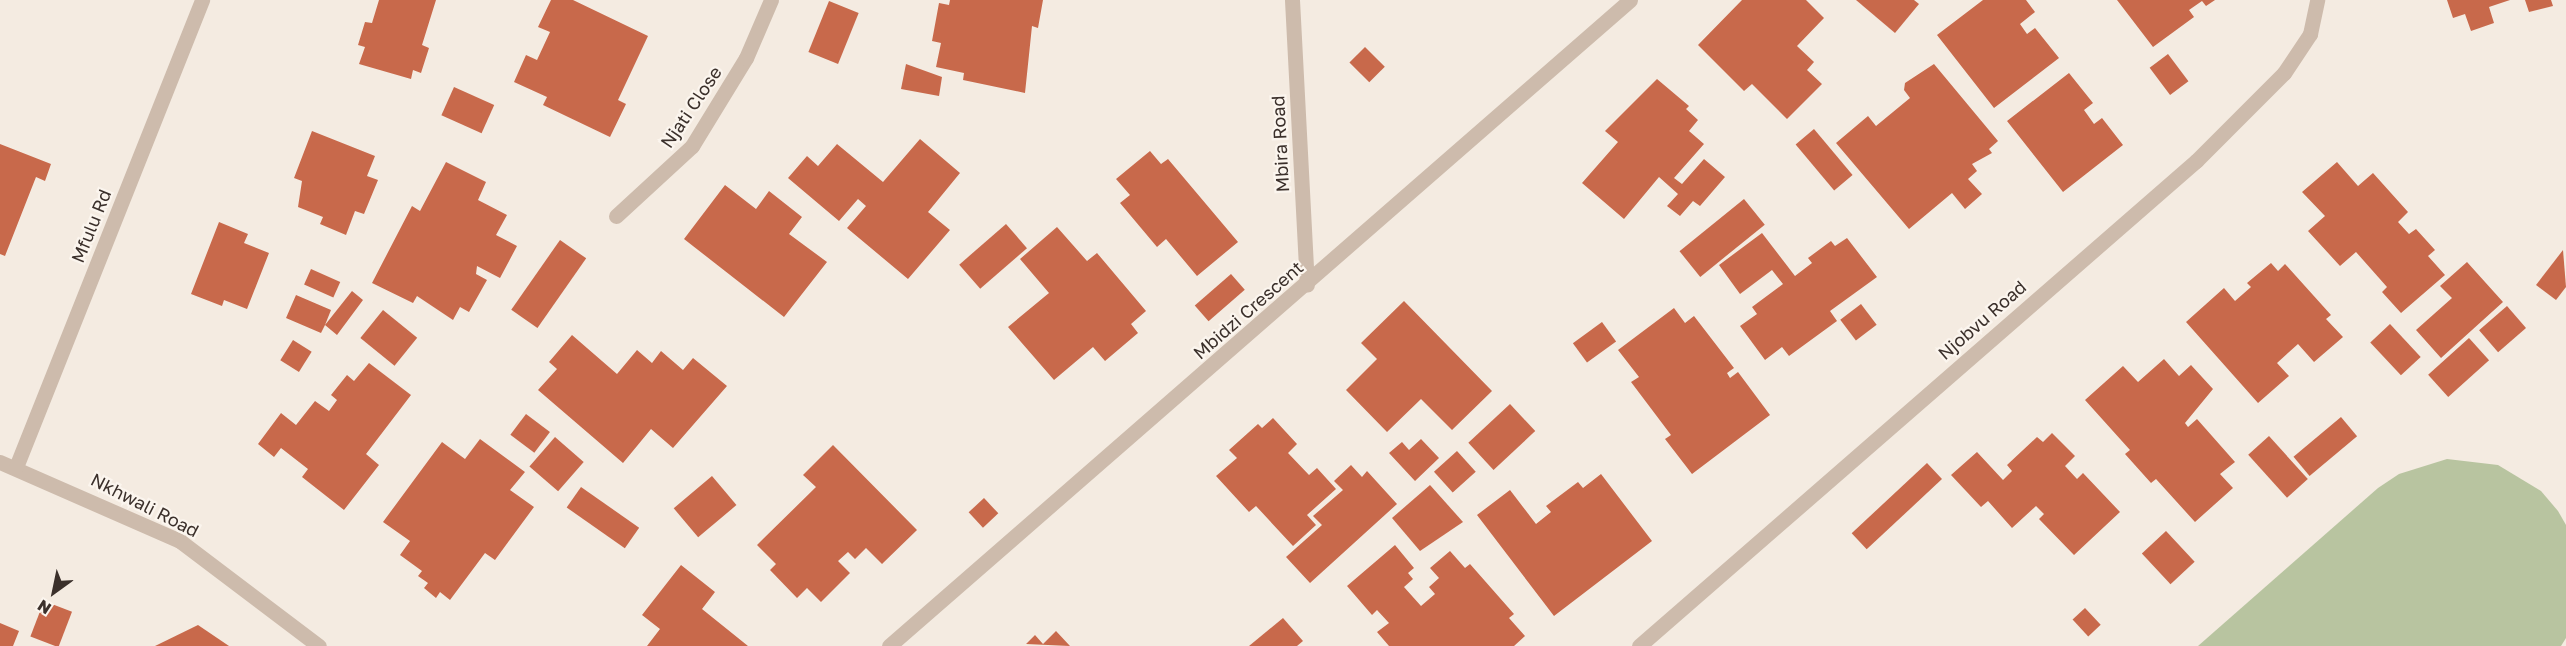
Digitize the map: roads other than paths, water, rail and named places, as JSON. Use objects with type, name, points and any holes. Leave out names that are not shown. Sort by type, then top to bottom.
[{"type":"street","name":"Mfulu Rd","points":[[16,467],[202,0]]},
{"type":"street","name":"Njati Close","points":[[616,216],[692,146],[746,58],[771,0]]},
{"type":"street","name":"Mbira Road","points":[[1292,0],[1307,285]]},
{"type":"street","name":"Mbidzi Crescent","points":[[889,646],[1307,285],[1630,0]]},
{"type":"street","name":"Njobvu Road","points":[[1639,646],[2196,161],[2299,54],[2310,34],[2317,0]]},
{"type":"street","name":"Nkhwali Road","points":[[0,462],[16,467],[180,541],[319,646]]}]
